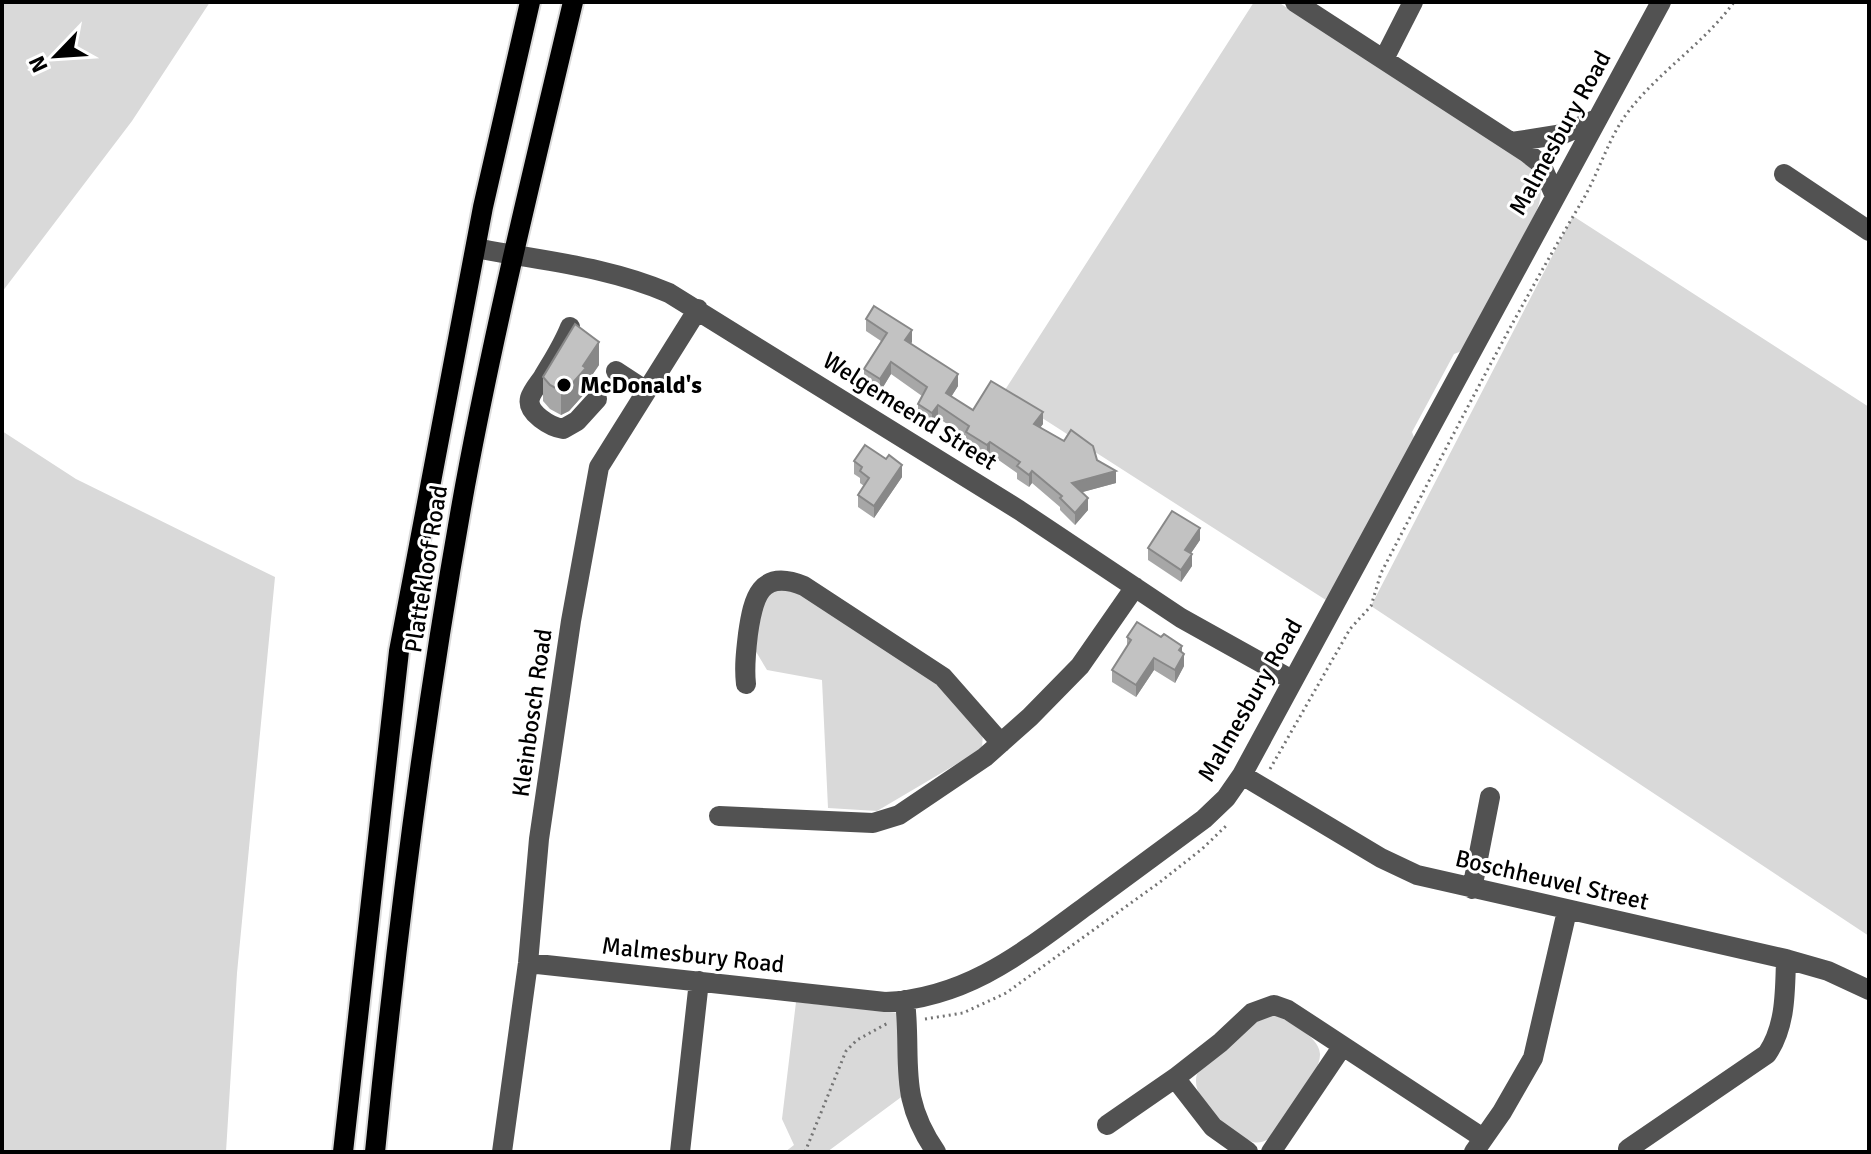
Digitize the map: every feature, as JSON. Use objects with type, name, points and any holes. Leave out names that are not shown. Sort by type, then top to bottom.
[{"type":"main road","name":"Plattekloof Road","points":[[343,1152],[399,651],[476,248],[530,2]]},
{"type":"main road","name":"Plattekloof Road","points":[[375,1152],[405,874],[442,625],[512,255],[573,2]]},
{"type":"street","points":[[1295,2],[1512,142],[1541,164],[1555,196]]},
{"type":"street","points":[[1384,59],[1413,2]]},
{"type":"street","name":"Malmesbury Road","points":[[528,963],[885,1002],[905,1000],[958,987],[1015,959],[1204,819],[1226,798],[1242,775],[1661,2]]},
{"type":"street","points":[[1512,142],[1563,134],[1597,119]]},
{"type":"street","points":[[1784,174],[1869,231]]},
{"type":"street","name":"Welgemeend Street","points":[[476,248],[590,267],[639,280],[698,309],[1019,510],[1181,618],[1292,680]]},
{"type":"street","name":"Kleinbosch Road","points":[[502,1152],[528,963],[539,839],[595,482],[599,467],[698,309]]},
{"type":"street","points":[[570,327],[564,344],[532,394],[529,405],[533,413],[563,429],[577,421],[597,399]]},
{"type":"street","points":[[616,371],[645,390]]},
{"type":"street","points":[[746,684],[744,666],[756,595],[769,584],[790,581],[804,586],[943,677],[1001,743]]},
{"type":"street","points":[[719,816],[873,823],[887,820],[985,757],[1001,743],[1080,666],[1135,587]]},
{"type":"street","name":"Boschheuvel Street","points":[[1242,775],[1405,870],[1472,889],[1786,959],[1828,971],[1869,990]]},
{"type":"street","points":[[1472,889],[1490,797]]},
{"type":"street","points":[[1107,1125],[1175,1078],[1252,1013],[1274,1005],[1288,1010],[1342,1047],[1478,1145],[1533,1058],[1567,911]]},
{"type":"street","points":[[1628,1149],[1767,1054],[1776,1041],[1781,1024],[1786,959]]},
{"type":"street","points":[[680,1152],[699,981]]},
{"type":"street","points":[[905,1000],[908,1088],[916,1119],[936,1152]]},
{"type":"street","points":[[1271,1152],[1342,1047]]},
{"type":"street","points":[[1175,1078],[1213,1127],[1248,1152]]},
{"type":"path","points":[[1266,775],[1350,629],[1371,606],[1381,573],[1528,292],[1584,199],[1622,120],[1638,98],[1702,41],[1734,2]]},
{"type":"path","points":[[921,1019],[963,1013],[1006,993],[1160,882],[1211,842],[1229,822]]},
{"type":"path","points":[[805,1152],[846,1051],[857,1040],[894,1020]]},
{"type":"shaded area","points":[[2,2],[210,2],[132,121],[2,292]]},
{"type":"shaded area","points":[[1254,2],[1278,2],[1516,155],[1534,173],[1541,194],[1536,212],[1462,351],[1454,354],[1412,432],[1415,440],[1329,602],[1003,393]]},
{"type":"shaded area","points":[[1573,216],[1869,407],[1869,936],[1371,606]]},
{"type":"shaded area","points":[[2,431],[76,479],[275,577],[237,973],[226,1152],[2,1152]]},
{"type":"shaded area","points":[[792,587],[937,680],[983,732],[982,749],[877,811],[828,808],[822,680],[767,670],[755,650],[761,601],[772,590]]},
{"type":"shaded area","points":[[796,1002],[899,1013],[904,1095],[827,1152],[785,1152],[794,1145],[782,1119]]},
{"type":"shaded area","points":[[1274,1015],[1311,1037],[1318,1046],[1319,1063],[1308,1085],[1269,1139],[1255,1142],[1231,1131],[1212,1114],[1199,1093],[1197,1074],[1257,1021]]},
{"type":"building","points":[[874,306],[912,330],[905,340],[958,374],[946,393],[973,410],[991,381],[1043,412],[1034,424],[1064,441],[1071,430],[1093,446],[1097,460],[1116,471],[1072,483],[1088,498],[1075,513],[1060,498],[1062,496],[1032,471],[1029,475],[1017,466],[1020,462],[990,442],[987,445],[966,432],[969,426],[938,405],[932,413],[918,404],[927,387],[891,362],[880,379],[864,369],[887,333],[866,319]]},
{"type":"building","points":[[575,324],[599,342],[583,366],[586,368],[569,387],[561,391],[543,377]]},
{"type":"building","points":[[865,445],[886,459],[889,455],[902,465],[874,506],[858,495],[869,478],[854,461]]},
{"type":"building","points":[[1172,511],[1200,528],[1185,550],[1192,554],[1181,570],[1148,548]]},
{"type":"building","points":[[1137,622],[1182,646],[1179,650],[1184,654],[1175,670],[1154,658],[1136,685],[1112,670],[1131,640],[1127,637]]},
{"type":"place","name":"McDonald's","points":[[564,385]]}]
